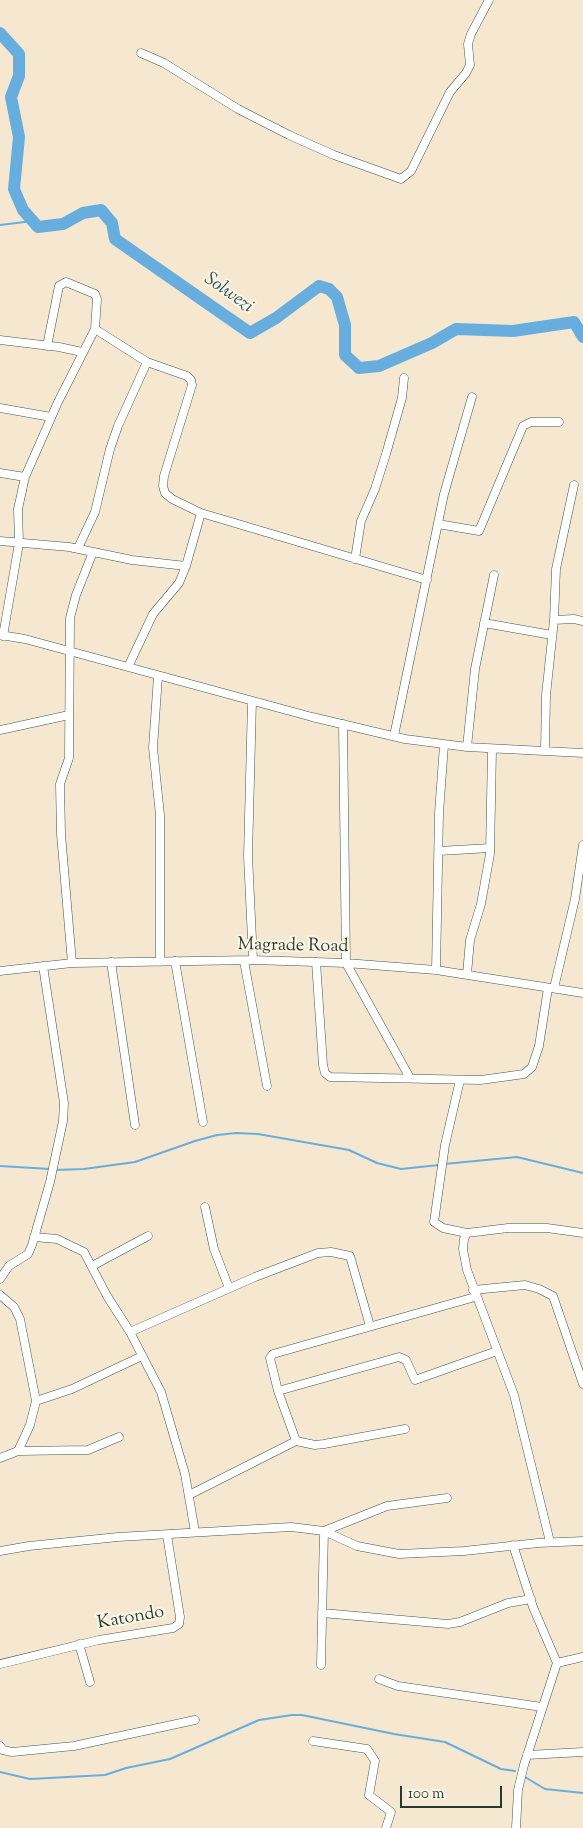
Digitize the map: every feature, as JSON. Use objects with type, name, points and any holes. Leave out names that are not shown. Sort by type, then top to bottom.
[{"type":"street","points":[[141,54],[164,63],[238,109],[288,134],[334,156],[401,179],[411,171],[450,92],[466,74],[470,65],[468,44],[471,34],[489,0]]},
{"type":"street","points":[[47,346],[59,286],[62,282],[95,294],[97,299],[96,329],[82,352],[25,477],[18,508],[19,543],[2,636],[69,651],[252,701],[394,736],[467,748],[583,753]]},
{"type":"street","points":[[96,329],[147,362],[187,376],[191,380],[192,385],[162,486],[165,493],[172,499],[201,513],[427,580]]},
{"type":"street","points":[[0,340],[82,352]]},
{"type":"street","points":[[78,548],[95,512],[110,449],[118,426],[147,362]]},
{"type":"street","points":[[355,559],[361,521],[386,454],[396,411],[402,398],[404,378]]},
{"type":"street","points":[[394,736],[452,460],[472,397]]},
{"type":"street","points":[[0,408],[51,417]]},
{"type":"street","points":[[438,524],[480,531],[483,528],[523,426],[531,422],[559,422]]},
{"type":"street","points":[[0,473],[25,477]]},
{"type":"street","points":[[545,751],[546,695],[554,620],[556,569],[574,484]]},
{"type":"street","points":[[128,667],[153,614],[179,582],[186,566],[201,513]]},
{"type":"street","points":[[0,541],[78,548],[92,552],[186,566]]},
{"type":"street","points":[[72,963],[60,784],[69,758],[69,651],[72,607],[92,552]]},
{"type":"street","points":[[467,748],[475,669],[494,575]]},
{"type":"street","points":[[554,620],[574,619],[583,621]]},
{"type":"street","points":[[484,624],[552,635]]},
{"type":"street","points":[[158,676],[153,748],[160,815],[160,962]]},
{"type":"street","points":[[252,701],[248,856],[253,960]]},
{"type":"street","points":[[0,730],[69,715]]},
{"type":"street","points":[[343,724],[346,963],[410,1078]]},
{"type":"street","points":[[436,970],[444,744]]},
{"type":"street","points":[[467,974],[470,940],[481,904],[490,848],[492,749]]},
{"type":"street","points":[[316,962],[323,1065],[327,1075],[460,1080],[519,1076],[529,1071],[539,1046],[551,988],[573,908],[583,845]]},
{"type":"street","points":[[439,851],[490,848]]},
{"type":"street","points":[[244,960],[266,1086]]},
{"type":"street","name":"Magrade Road","points":[[0,970],[72,963],[111,962],[253,960],[346,963],[436,970],[583,993]]},
{"type":"street","points":[[175,961],[203,1122]]},
{"type":"street","points":[[111,962],[135,1125]]},
{"type":"street","points":[[0,1279],[9,1266],[28,1254],[50,1182],[63,1121],[64,1103],[42,966]]},
{"type":"street","points":[[460,1080],[445,1145],[434,1222],[443,1228],[467,1233],[508,1228],[538,1228],[583,1233]]},
{"type":"street","points":[[206,1207],[214,1249],[229,1288]]},
{"type":"street","points":[[467,1233],[463,1250],[474,1294],[514,1395],[550,1542]]},
{"type":"street","points":[[92,1266],[148,1236]]},
{"type":"street","points":[[34,1237],[56,1239],[84,1252],[107,1296],[130,1332],[161,1392],[185,1474],[195,1532]]},
{"type":"street","points":[[130,1332],[229,1288],[318,1253],[344,1252],[354,1262],[370,1326]]},
{"type":"street","points":[[296,1441],[270,1364],[270,1358],[273,1354],[474,1294],[524,1286],[539,1289],[553,1296],[583,1384]]},
{"type":"street","points":[[0,1295],[14,1307],[20,1319],[36,1401],[30,1425],[18,1451]]},
{"type":"street","points":[[278,1391],[400,1357],[406,1360],[415,1380],[497,1351]]},
{"type":"street","points":[[36,1401],[72,1389],[142,1356]]},
{"type":"street","points":[[189,1495],[296,1441],[315,1445],[405,1429]]},
{"type":"street","points":[[0,1458],[18,1451],[88,1450],[119,1437]]},
{"type":"street","points":[[324,1531],[387,1506],[447,1498]]},
{"type":"street","points":[[0,1551],[39,1545],[195,1532],[291,1527],[324,1531],[356,1546],[399,1554],[464,1552],[513,1545],[583,1541]]},
{"type":"street","points":[[321,1665],[324,1531]]},
{"type":"street","name":"Katondo","points":[[0,1664],[80,1644],[173,1628],[178,1624],[180,1617],[168,1535]]},
{"type":"street","points":[[513,1545],[531,1599],[557,1663],[527,1754],[518,1790],[516,1828]]},
{"type":"street","points":[[322,1613],[448,1624],[460,1622],[508,1603],[531,1599]]},
{"type":"street","points":[[80,1644],[90,1682]]},
{"type":"street","points":[[557,1663],[583,1657]]},
{"type":"street","points":[[379,1679],[398,1686],[542,1707]]},
{"type":"street","points":[[0,1746],[3,1750],[12,1752],[74,1746],[195,1720]]},
{"type":"street","points":[[313,1741],[367,1749],[375,1761],[369,1795],[391,1812],[386,1828]]},
{"type":"street","points":[[527,1754],[583,1752]]},
{"type":"waterway","name":"Solwezi","points":[[0,33],[19,54],[19,76],[11,97],[19,137],[14,189],[23,210],[38,227],[63,224],[83,213],[101,210],[112,223],[115,239],[250,333],[276,318],[319,286],[329,289],[337,297],[345,325],[345,355],[359,368],[379,366],[432,343],[456,329],[513,331],[574,322],[583,337]]},
{"type":"waterway","points":[[0,225],[33,221]]},
{"type":"waterway","points":[[55,1170],[84,1169],[135,1162],[195,1141],[217,1135],[236,1133],[258,1134],[349,1150],[377,1163],[401,1169],[439,1165]]},
{"type":"waterway","points":[[444,1164],[517,1157],[583,1173]]},
{"type":"waterway","points":[[0,1166],[50,1169]]},
{"type":"waterway","points":[[0,1772],[30,1779],[105,1775],[126,1768],[170,1759],[259,1720],[292,1715],[302,1715],[394,1734],[445,1742],[501,1769],[515,1771]]},
{"type":"waterway","points":[[525,1777],[545,1789],[583,1793]]}]
